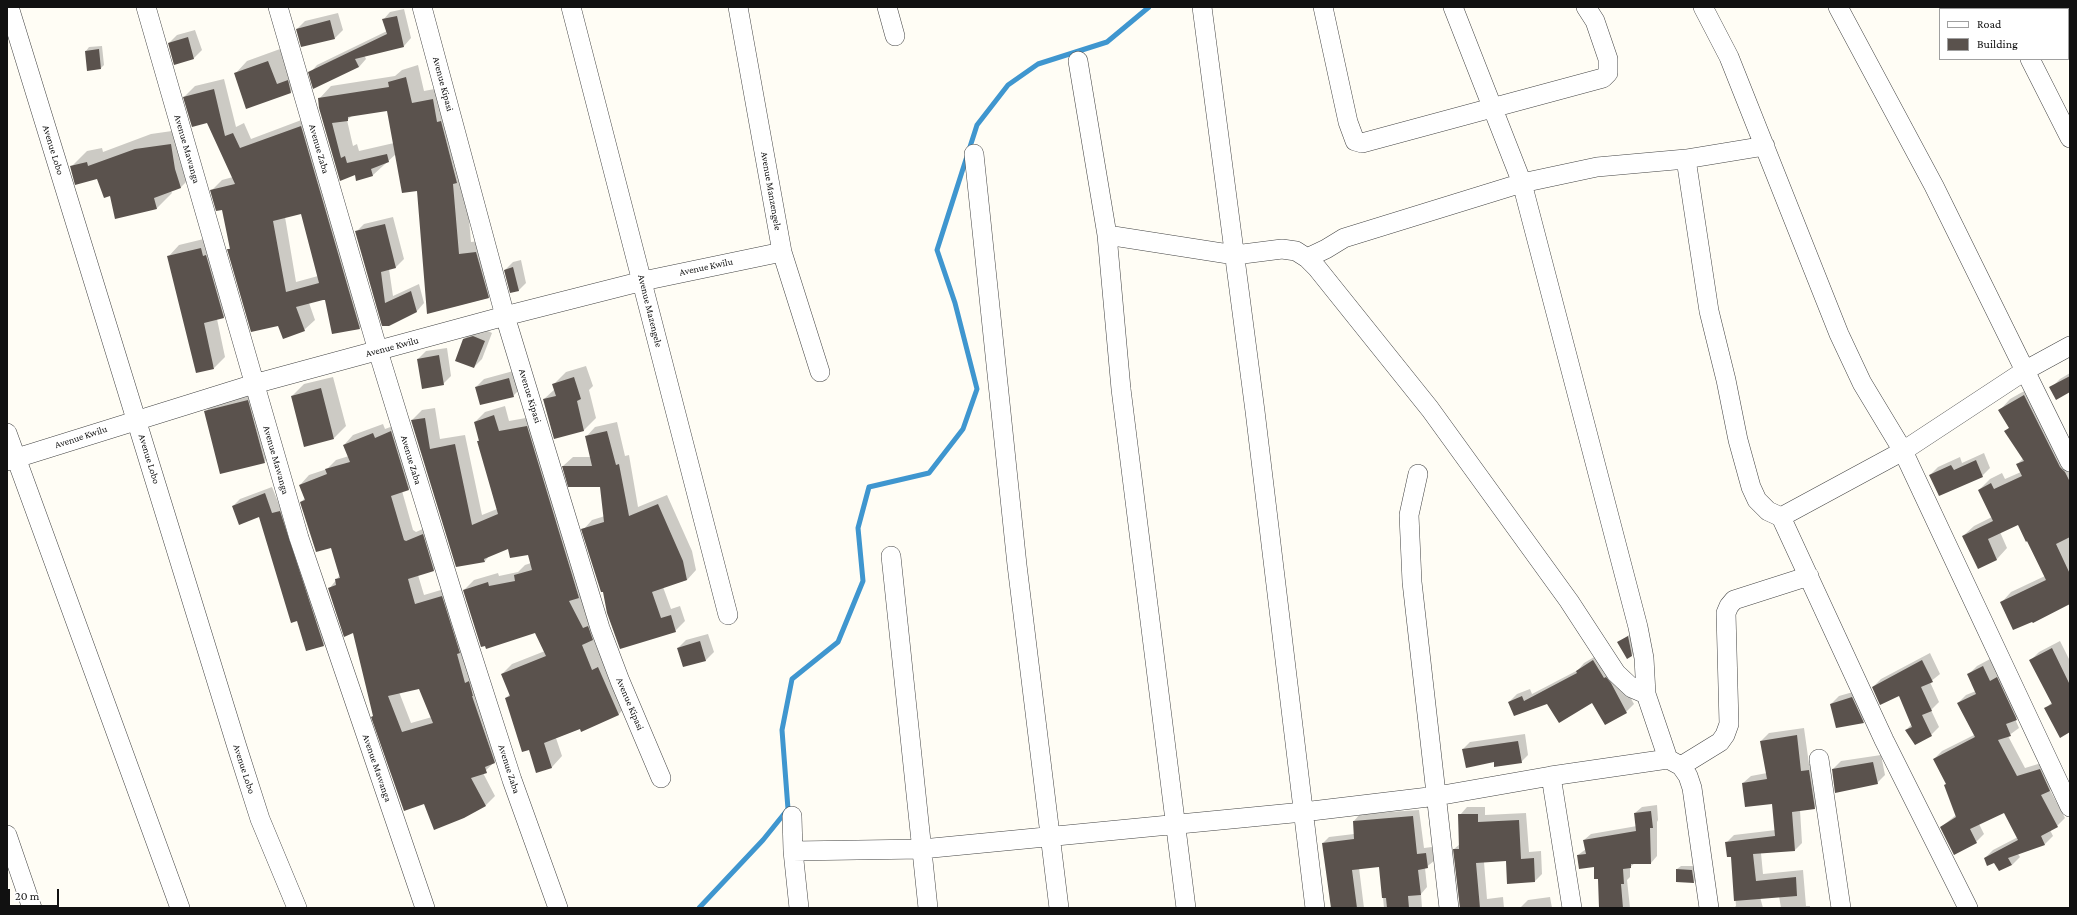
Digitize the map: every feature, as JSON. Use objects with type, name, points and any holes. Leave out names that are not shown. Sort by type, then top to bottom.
[{"type":"street","name":"Avenue Lobo","points":[[9,7],[258,812],[297,908]]},
{"type":"street","name":"Avenue Mawanga","points":[[146,7],[299,538],[425,908]]},
{"type":"street","name":"Avenue Zaba","points":[[278,7],[378,351],[512,780],[558,908]]},
{"type":"street","name":"Avenue Kipasi","points":[[422,7],[505,316],[600,628],[620,681],[661,778]]},
{"type":"street","name":"Avenue Mazengele","points":[[571,7],[643,280],[728,615]]},
{"type":"street","name":"Avenue Manzengele","points":[[738,7],[782,252],[820,372]]},
{"type":"street","points":[[887,7],[895,36]]},
{"type":"street","points":[[1202,7],[1235,255],[1315,908]]},
{"type":"street","points":[[1324,7],[1348,122],[1355,141],[1362,143],[1492,106],[1603,78],[1608,73],[1608,59],[1594,21],[1586,7]]},
{"type":"street","points":[[1454,7],[1522,183],[1638,627],[1644,658],[1646,694],[1675,762],[1688,776],[1692,788],[1709,908]]},
{"type":"street","points":[[1703,7],[1729,57],[1839,334],[1862,383],[1903,451],[2070,807]]},
{"type":"street","points":[[1838,7],[1934,186],[2070,462]]},
{"type":"street","points":[[2031,60],[2070,138]]},
{"type":"street","points":[[1078,61],[1107,235],[1121,389],[1186,908]]},
{"type":"street","points":[[1307,258],[1344,238],[1522,183],[1597,167],[1686,160],[1765,146]]},
{"type":"street","points":[[974,154],[1017,565],[1059,908]]},
{"type":"street","points":[[1686,160],[1709,311],[1726,380],[1738,440],[1751,487],[1757,500],[1768,511],[1781,517],[1884,740],[1968,908]]},
{"type":"street","points":[[1107,235],[1235,255],[1282,249],[1296,251],[1307,258],[1317,268],[1430,409],[1569,601],[1616,673],[1632,688],[1646,694]]},
{"type":"street","name":"Avenue Kwilu","points":[[12,460],[136,419],[254,384],[505,316],[643,280],[782,252]]},
{"type":"street","points":[[1781,517],[1903,451],[2026,370],[2070,346]]},
{"type":"street","points":[[7,433],[12,460],[180,908]]},
{"type":"street","points":[[1418,474],[1409,515],[1412,582],[1449,908]]},
{"type":"street","points":[[891,556],[928,908]]},
{"type":"street","points":[[793,851],[922,849],[1303,812],[1437,796],[1551,776],[1675,762],[1720,742],[1725,735],[1729,724],[1726,613],[1729,606],[1734,600],[1809,576]]},
{"type":"street","points":[[1819,759],[1841,908]]},
{"type":"street","points":[[1551,776],[1572,908]]},
{"type":"street","points":[[792,816],[793,851],[799,908]]},
{"type":"street","points":[[7,834],[32,908]]},
{"type":"building","points":[[397,16],[404,47],[355,59],[359,67],[313,89],[308,72],[387,34],[382,19]]},
{"type":"building","points":[[330,20],[335,39],[301,47],[296,29]]},
{"type":"building","points":[[188,37],[194,59],[174,65],[168,43]]},
{"type":"building","points":[[99,49],[101,69],[87,71],[85,51]]},
{"type":"building","points":[[268,61],[277,84],[288,80],[291,93],[246,109],[234,73]]},
{"type":"building","points":[[406,77],[412,103],[433,99],[437,122],[441,121],[457,183],[453,184],[459,254],[476,252],[489,298],[427,314],[417,191],[402,193],[387,111],[348,117],[348,121],[332,123],[341,158],[345,156],[347,163],[387,154],[389,162],[371,169],[373,176],[356,181],[355,175],[340,181],[319,108],[318,98],[389,87],[388,82]]},
{"type":"building","points":[[214,89],[225,136],[233,133],[240,148],[301,126],[360,329],[332,334],[325,300],[323,300],[296,307],[305,331],[283,339],[278,326],[251,332],[227,249],[230,249],[222,210],[216,211],[210,190],[235,184],[207,123],[192,127],[183,97]],"holes":[[[301,214],[319,283],[286,292],[273,221]]]},
{"type":"building","points":[[171,144],[175,169],[181,188],[154,198],[157,209],[115,219],[110,196],[104,198],[97,179],[75,185],[70,166],[87,162],[88,166],[135,149]]},
{"type":"building","points":[[385,224],[396,268],[381,272],[385,303],[411,291],[417,312],[389,326],[382,326],[355,231]]},
{"type":"building","points":[[201,248],[203,256],[206,255],[224,318],[204,323],[214,369],[196,373],[167,256]]},
{"type":"building","points":[[513,267],[519,291],[510,293],[504,270]]},
{"type":"building","points":[[473,336],[485,341],[474,368],[455,361],[463,339]]},
{"type":"building","points":[[439,355],[444,385],[422,389],[417,359]]},
{"type":"building","points":[[2070,376],[2070,392],[2056,400],[2049,387]]},
{"type":"building","points":[[574,377],[581,399],[577,401],[584,431],[554,439],[543,399],[556,396],[552,384]]},
{"type":"building","points":[[509,378],[514,397],[480,405],[475,387]]},
{"type":"building","points":[[321,388],[334,439],[304,447],[291,396]]},
{"type":"building","points":[[2024,395],[2060,467],[2065,472],[2070,482],[2070,537],[2056,544],[2070,574],[2070,604],[2033,623],[2032,622],[2013,630],[2000,602],[2046,580],[2027,541],[2026,542],[2018,525],[1988,539],[1997,560],[1978,569],[1962,536],[1993,521],[1978,490],[1991,483],[1994,489],[2022,476],[2016,464],[2024,461],[2004,431],[2009,428],[1998,410]]},
{"type":"building","points":[[248,400],[265,463],[220,474],[204,411]]},
{"type":"building","points":[[494,415],[499,431],[527,426],[579,598],[569,601],[583,628],[588,626],[593,640],[582,645],[592,670],[598,667],[619,715],[581,732],[580,729],[544,743],[552,768],[536,773],[529,750],[522,752],[505,698],[510,696],[501,674],[546,656],[535,633],[486,649],[485,646],[481,647],[463,590],[488,582],[489,586],[515,581],[514,575],[532,570],[528,555],[510,558],[508,549],[484,559],[485,562],[456,567],[411,420],[425,418],[430,449],[455,444],[472,525],[498,514],[477,441],[479,441],[474,422]]},
{"type":"building","points":[[391,431],[409,490],[391,496],[404,540],[406,541],[423,534],[434,571],[408,579],[415,604],[442,596],[460,653],[457,654],[465,683],[469,681],[472,696],[495,763],[485,767],[487,773],[471,778],[486,806],[464,818],[434,830],[424,804],[404,811],[371,717],[373,716],[353,633],[344,637],[328,588],[336,585],[335,579],[340,578],[331,548],[316,552],[300,502],[305,500],[299,485],[327,474],[325,469],[350,462],[343,445],[373,433],[375,438]],"holes":[[[419,689],[433,723],[402,732],[388,696]]]},
{"type":"building","points":[[607,431],[616,465],[619,464],[629,516],[658,504],[683,561],[687,580],[652,592],[661,618],[671,615],[676,632],[620,649],[607,613],[603,592],[601,592],[581,529],[604,522],[600,487],[568,487],[562,466],[592,466],[585,436]]},
{"type":"building","points":[[1976,460],[1983,477],[1939,496],[1929,475],[1951,465],[1954,470]]},
{"type":"building","points":[[265,493],[272,513],[280,511],[324,646],[306,651],[297,621],[291,623],[259,517],[239,525],[232,506]]},
{"type":"building","points":[[1628,636],[1632,656],[1627,659],[1617,642]]},
{"type":"building","points":[[700,641],[706,661],[683,667],[677,648]]},
{"type":"building","points":[[2052,648],[2070,685],[2070,732],[2060,738],[2044,708],[2052,704],[2029,660]]},
{"type":"building","points":[[1593,660],[1604,678],[1606,677],[1611,683],[1627,713],[1605,725],[1592,703],[1559,723],[1547,704],[1514,716],[1508,702],[1522,696],[1524,701],[1577,673],[1576,671]]},
{"type":"building","points":[[1922,660],[1933,682],[1921,687],[1932,711],[1922,715],[1932,736],[1915,745],[1905,730],[1912,727],[1899,696],[1880,705],[1872,687]]},
{"type":"building","points":[[1983,666],[1990,681],[1997,677],[2017,720],[2006,724],[2011,736],[1998,740],[2017,776],[2040,769],[2050,791],[2041,795],[2058,827],[2041,836],[2045,845],[2008,858],[2012,865],[1999,871],[1994,863],[1987,866],[1984,858],[2018,840],[2004,813],[1970,829],[1977,843],[1954,855],[1940,827],[1956,817],[1944,785],[1946,784],[1933,759],[1975,737],[1957,703],[1976,694],[1967,674]]},
{"type":"building","points":[[1852,697],[1864,723],[1836,728],[1830,704]]},
{"type":"building","points":[[1797,735],[1801,771],[1809,770],[1815,809],[1792,812],[1795,851],[1753,854],[1756,881],[1796,877],[1797,896],[1734,901],[1731,857],[1727,857],[1725,842],[1775,836],[1772,804],[1745,807],[1742,783],[1767,779],[1760,741]]},
{"type":"building","points":[[1518,741],[1522,763],[1494,767],[1494,762],[1466,768],[1462,749]]},
{"type":"building","points":[[1873,762],[1878,784],[1835,793],[1832,769]]},
{"type":"building","points":[[1651,811],[1653,828],[1650,828],[1651,864],[1631,864],[1631,868],[1623,869],[1624,884],[1621,884],[1623,908],[1599,908],[1598,879],[1594,879],[1594,867],[1579,869],[1577,855],[1586,854],[1583,840],[1636,831],[1634,813]]},
{"type":"building","points":[[1458,814],[1478,814],[1478,822],[1519,820],[1521,859],[1534,858],[1535,882],[1507,884],[1506,861],[1476,863],[1480,908],[1460,908],[1453,849],[1459,849]]},
{"type":"building","points":[[1413,816],[1417,854],[1426,853],[1428,868],[1418,870],[1421,895],[1408,896],[1409,908],[1387,908],[1386,898],[1382,898],[1379,867],[1352,870],[1357,908],[1331,908],[1322,843],[1354,839],[1353,821]]},
{"type":"building","points":[[1676,869],[1692,870],[1694,883],[1676,882]]},
{"type":"waterway","points":[[699,908],[763,840],[788,809],[782,730],[792,679],[838,642],[863,581],[858,528],[869,487],[929,473],[963,429],[977,389],[955,303],[937,250],[977,125],[1008,85],[1038,64],[1107,42],[1149,7]]}]
